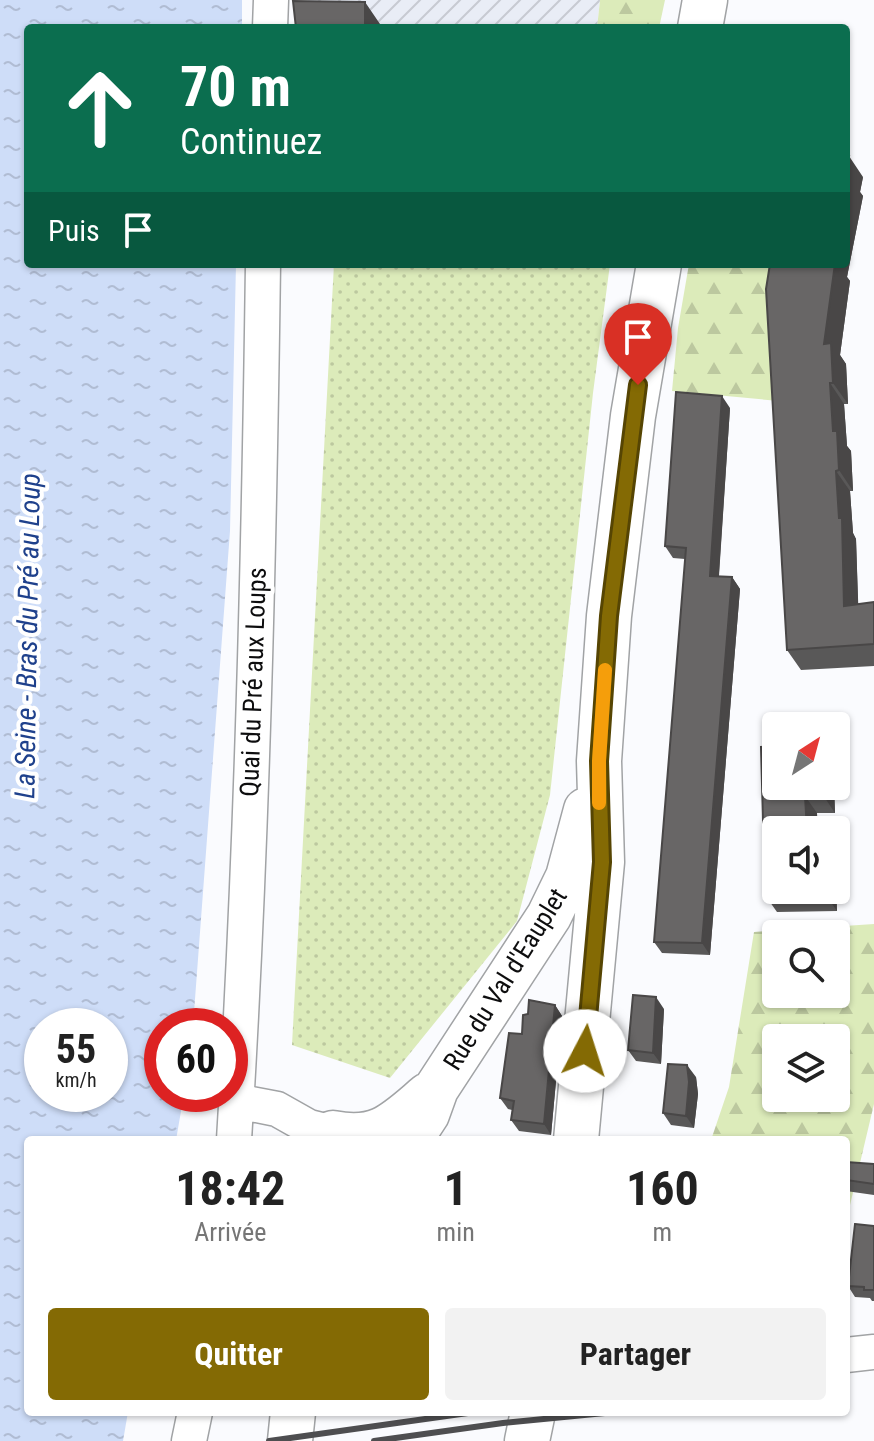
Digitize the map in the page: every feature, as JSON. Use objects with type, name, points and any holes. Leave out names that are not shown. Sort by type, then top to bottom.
[{"type":"main road","points":[[701,24],[705,0]]},
{"type":"main road","points":[[599,761],[609,616],[633,416],[658,268]]},
{"type":"main road","name":"Rue du Val d'Eauplet","points":[[413,1136],[427,1114],[436,1089],[549,916],[568,877],[599,761]]},
{"type":"main road","name":"Rue du Val d'Eauplet","points":[[576,1136],[602,862],[599,761]]},
{"type":"main road","points":[[357,1136],[385,1129],[405,1117],[436,1089]]},
{"type":"main road","points":[[290,1441],[293,1416]]},
{"type":"main road","points":[[527,1441],[532,1416]]},
{"type":"street","points":[[270,24],[271,0]]},
{"type":"street","name":"Quai du Pré aux Loups","points":[[240,1008],[261,456],[263,268]]},
{"type":"street","points":[[248,1103],[277,1109],[326,1135]]},
{"type":"street","name":"Quai du Pré aux Loups","points":[[234,1136],[235,1112]]},
{"type":"street","points":[[850,1355],[874,1352]]},
{"type":"street","points":[[189,1441],[194,1416]]},
{"type":"shaded area","points":[[308,0],[600,0],[597,24],[309,24]]},
{"type":"green space","points":[[600,0],[665,0],[660,24],[597,24]]},
{"type":"green space","points":[[334,268],[609,268],[550,795],[517,921],[390,1078],[292,1045]]},
{"type":"green space","points":[[688,268],[783,268],[779,401],[672,391]]},
{"type":"green space","points":[[874,924],[874,1104],[850,1205],[850,1136],[712,1136],[729,1087],[754,932],[762,931],[762,1008],[850,1008],[850,926]]},
{"type":"water","name":"La Seine - Bras du Pré au Loup","points":[[0,0],[242,0],[242,24],[24,24],[24,268],[236,268],[230,531],[194,1008],[144,1008],[144,1112],[181,1112],[177,1136],[24,1136],[24,1416],[127,1416],[123,1441],[0,1441]]},
{"type":"building","points":[[293,1],[365,2],[365,24],[296,24]]},
{"type":"building","points":[[769,268],[834,268],[824,344],[831,343],[833,383],[830,383],[833,431],[837,431],[839,470],[836,471],[839,518],[842,518],[844,606],[874,602],[874,644],[787,650],[766,289]]},
{"type":"building","points":[[676,392],[722,396],[710,576],[732,577],[702,943],[654,942],[686,548],[665,546]]},
{"type":"building","points":[[762,800],[805,800],[806,816],[763,816]]},
{"type":"building","points":[[633,995],[656,997],[653,1053],[628,1050]]},
{"type":"building","points":[[529,1000],[555,1005],[544,1124],[511,1120],[514,1101],[500,1098],[509,1033],[522,1034],[523,1015],[528,1014]]},
{"type":"building","points":[[668,1064],[687,1065],[686,1116],[663,1113]]},
{"type":"building","points":[[850,1162],[874,1164],[874,1184],[850,1181]]},
{"type":"building","points":[[855,1224],[874,1226],[874,1290],[850,1286]]},
{"type":"railway","points":[[269,1441],[447,1416]]},
{"type":"railway","points":[[374,1441],[574,1416]]},
{"type":"slow traffic","points":[[599,803],[605,670]]},
{"type":"route","points":[[585,1051],[602,862],[599,761],[609,616],[638,385]]}]
